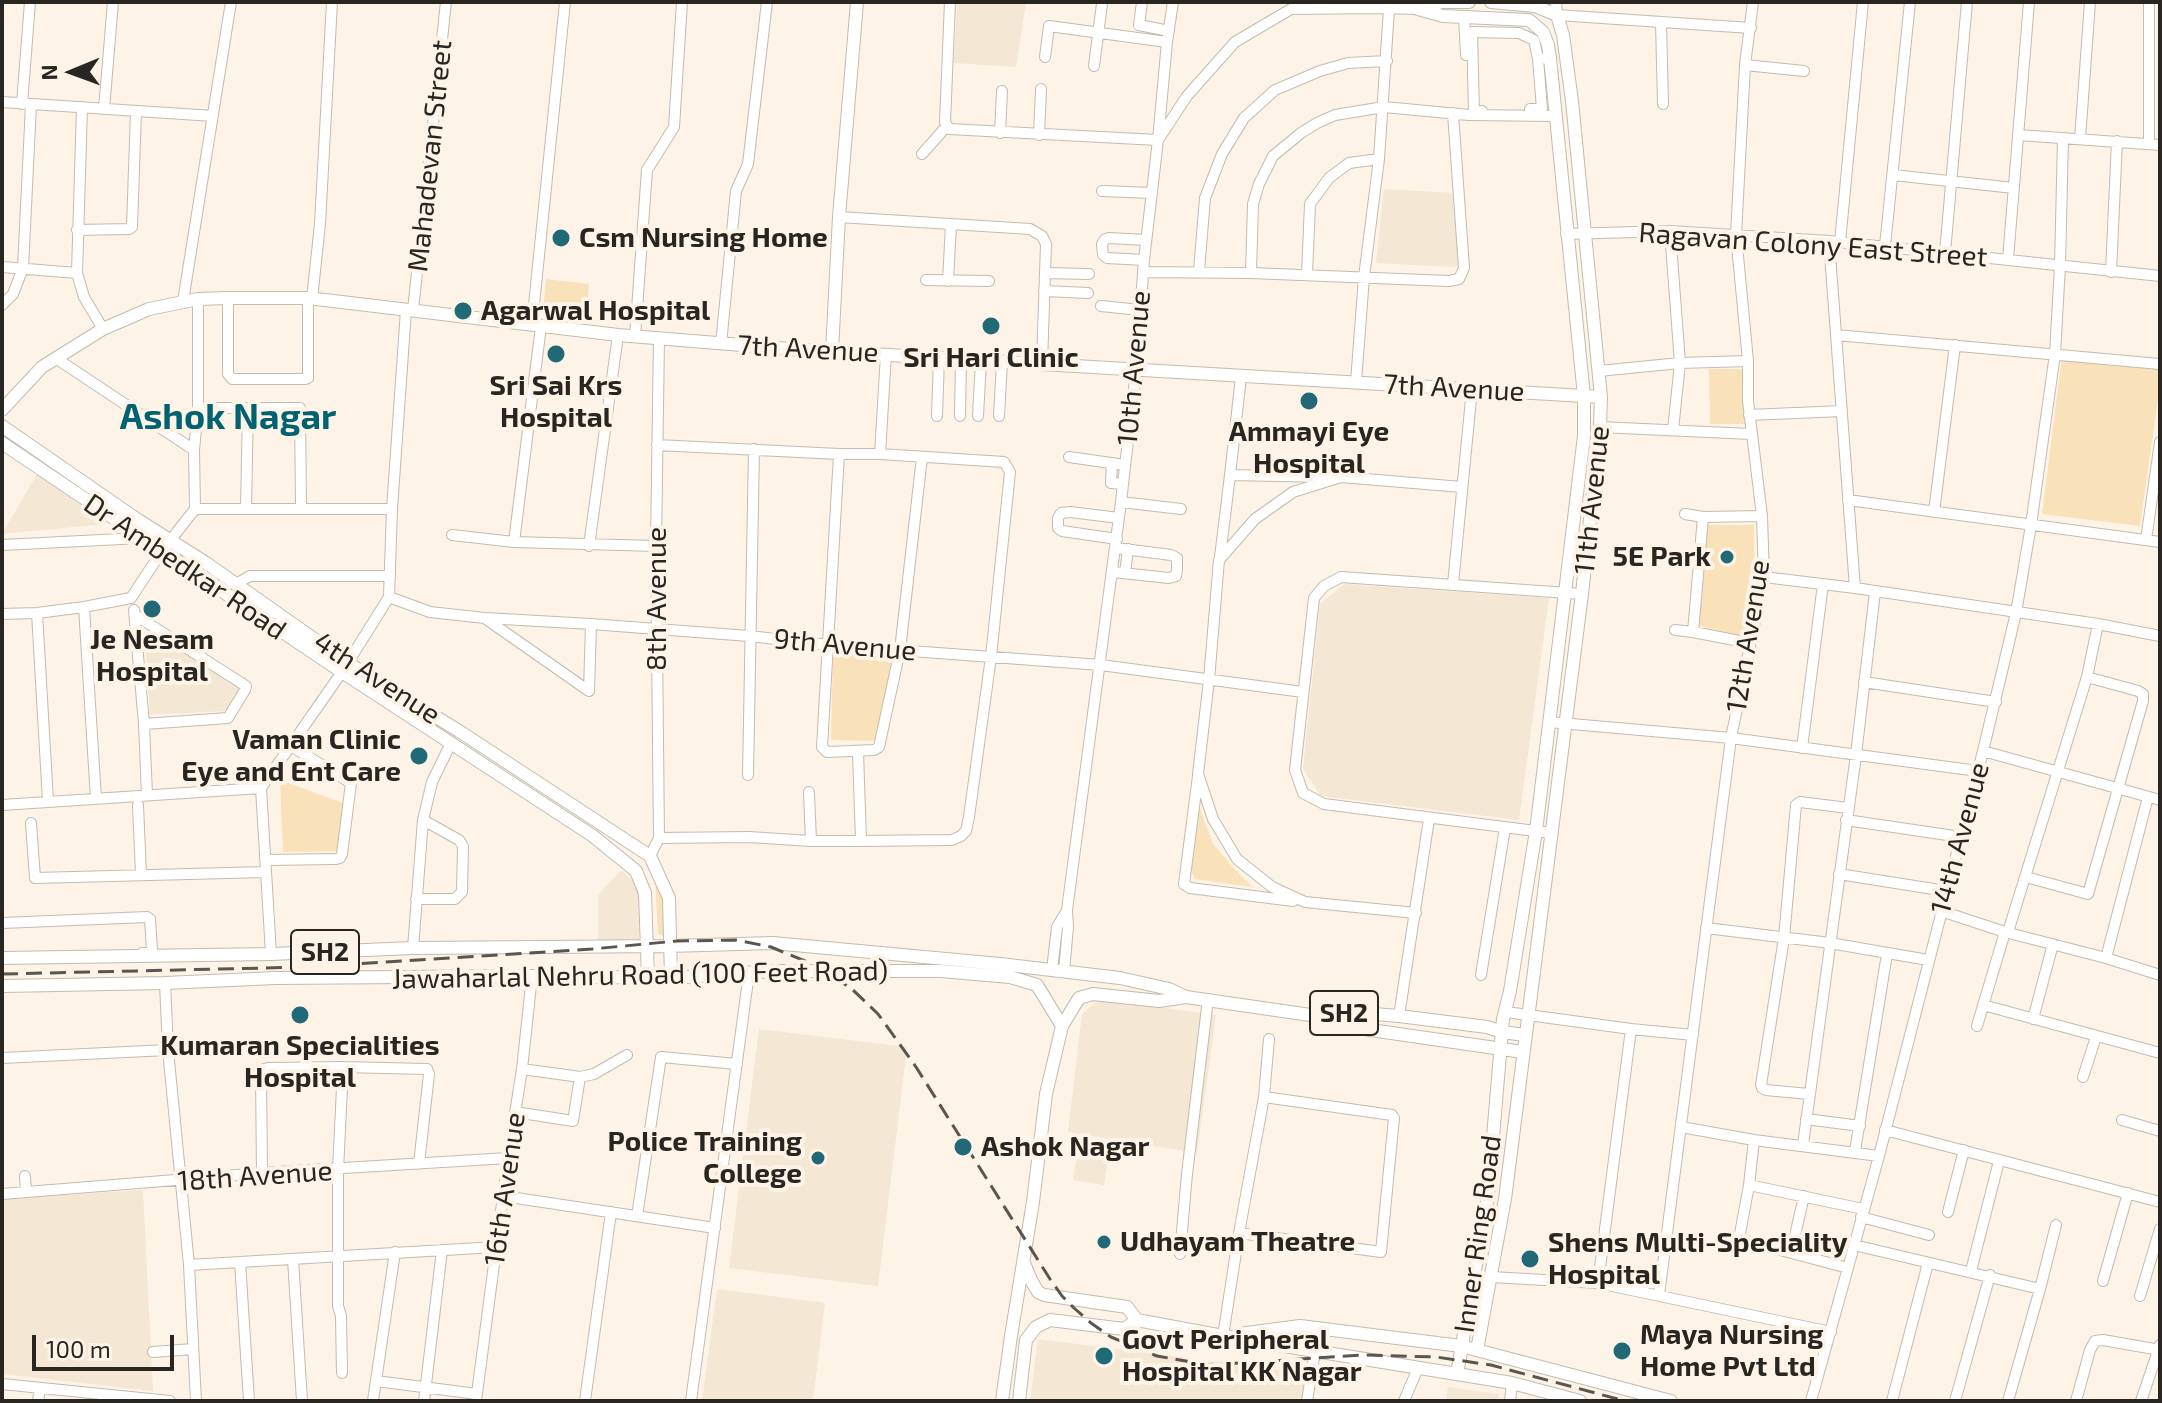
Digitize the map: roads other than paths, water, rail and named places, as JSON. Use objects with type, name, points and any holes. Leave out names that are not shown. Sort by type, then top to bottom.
[{"type":"main road","points":[[832,351],[839,217],[857,2]]},
{"type":"main road","points":[[1458,2],[1464,17]]},
{"type":"main road","name":"11th Avenue","points":[[1418,9],[1469,2]]},
{"type":"main road","points":[[1491,2],[1556,9]]},
{"type":"main road","name":"11th Avenue","points":[[1442,7],[1464,17],[1529,20],[1543,32],[1548,45],[1544,59],[1556,116],[1584,396],[1584,436],[1536,831],[1504,1021]]},
{"type":"main road","name":"11th Avenue","points":[[1477,1350],[1505,1199],[1582,594],[1600,427],[1599,371],[1571,88],[1556,9]]},
{"type":"main road","name":"7th Avenue","points":[[2,410],[42,367],[103,329],[149,309],[183,301],[228,298],[310,299],[635,337],[721,344],[1601,397]]},
{"type":"main road","name":"4th Avenue","points":[[2,426],[167,546],[236,584],[345,667],[459,731],[650,856]]},
{"type":"main road","name":"Dr Ambedkar Road","points":[[2,443],[141,538],[167,546],[451,743],[593,836],[636,871],[645,893],[648,978]]},
{"type":"main road","points":[[650,856],[669,898],[671,978]]},
{"type":"main road","name":"Jawaharlal Nehru Road (100 Feet Road)","points":[[2,956],[271,954],[413,948],[773,943],[1120,978],[1169,989],[1186,997]]},
{"type":"main road","name":"Jawaharlal Nehru Road (100 Feet Road)","points":[[2,986],[276,978],[671,978],[749,973],[941,971],[1010,977],[1037,985],[1062,1026]]},
{"type":"main road","name":"SH2","points":[[1062,1026],[1079,998],[1093,994],[1159,1001],[1186,997],[1208,999],[1331,1018],[1348,1012],[1487,1027],[1504,1021],[1525,1035]]},
{"type":"main road","points":[[1331,1018],[1343,1026],[1523,1052]]},
{"type":"main road","name":"Inner Ring Road","points":[[1504,1021],[1488,1196],[1461,1346],[1671,1401]]},
{"type":"main road","points":[[1002,1401],[1046,1094],[1062,1026]]},
{"type":"main road","points":[[1488,1196],[1505,1199]]},
{"type":"main road","points":[[1024,1259],[1038,1292],[1127,1307],[1137,1320],[1512,1383],[1580,1401]]},
{"type":"main road","points":[[1019,1401],[1026,1340],[1036,1327],[1050,1320],[1124,1329],[1137,1320]]},
{"type":"main road","points":[[1223,1336],[1300,1326],[1461,1346],[1457,1374]]},
{"type":"street","points":[[2,305],[13,294],[23,268],[30,2]]},
{"type":"street","points":[[104,109],[113,2]]},
{"type":"street","points":[[183,301],[231,2]]},
{"type":"street","points":[[228,298],[228,374],[232,379],[308,378],[310,299],[320,224],[332,2]]},
{"type":"street","name":"Mahadevan Street","points":[[389,597],[392,509],[410,310],[446,2]]},
{"type":"street","points":[[514,542],[537,325],[565,2]]},
{"type":"street","points":[[635,337],[647,170],[674,127],[682,2]]},
{"type":"street","points":[[721,344],[736,191],[748,164],[767,2]]},
{"type":"street","points":[[946,127],[950,2]]},
{"type":"street","points":[[1142,2],[1139,25],[1168,36]]},
{"type":"street","points":[[946,127],[953,131],[1158,140],[1173,2]]},
{"type":"street","name":"12th Avenue","points":[[1659,1295],[1731,738],[1764,577],[1762,516],[1749,415],[1748,361],[1736,235],[1745,65],[1753,2]]},
{"type":"street","points":[[1855,588],[1836,335],[1834,242],[1863,2]]},
{"type":"street","points":[[1885,246],[1910,2]]},
{"type":"street","points":[[1945,253],[1967,2]]},
{"type":"street","points":[[2008,259],[2029,2]]},
{"type":"street","points":[[2080,139],[2090,2]]},
{"type":"street","points":[[2019,135],[2154,144],[2149,2]]},
{"type":"street","points":[[1094,66],[1102,4]]},
{"type":"street","name":"10th Avenue","points":[[1058,970],[1057,927],[1067,910],[1113,572],[1158,140],[1187,96],[1235,42],[1292,6],[1357,5],[1418,9]]},
{"type":"street","points":[[1356,382],[1364,277],[1384,107],[1387,61],[1382,6]]},
{"type":"street","points":[[1556,9],[1661,23],[1751,28]]},
{"type":"street","points":[[1464,17],[1469,115]]},
{"type":"street","points":[[1661,23],[1663,104]]},
{"type":"street","points":[[1045,57],[1049,26],[1098,33],[1168,36]]},
{"type":"street","points":[[1472,32],[1519,33],[1534,40],[1544,59],[1542,109],[1474,112],[1472,32]]},
{"type":"street","points":[[1199,271],[1205,198],[1222,154],[1244,118],[1275,90],[1320,71],[1348,63],[1387,61]]},
{"type":"street","points":[[1745,65],[1804,71]]},
{"type":"street","points":[[1039,135],[1041,89]]},
{"type":"street","points":[[1000,133],[1002,91]]},
{"type":"street","points":[[2,102],[213,116]]},
{"type":"street","points":[[82,107],[77,273],[84,297],[103,329]]},
{"type":"street","points":[[1251,273],[1253,204],[1273,156],[1301,133],[1335,115],[1384,107],[1469,115],[1556,116]]},
{"type":"street","points":[[77,230],[132,227],[136,111]]},
{"type":"street","points":[[1143,272],[1459,279],[1463,273],[1461,209],[1453,113]]},
{"type":"street","points":[[922,154],[946,127]]},
{"type":"street","name":"14th Avenue","points":[[1811,1401],[1879,1156],[2016,613],[2055,354],[2063,138]]},
{"type":"street","points":[[2111,272],[2117,141]]},
{"type":"street","points":[[1307,274],[1310,204],[1329,178],[1349,163],[1379,159]]},
{"type":"street","points":[[1893,175],[2014,188]]},
{"type":"street","points":[[1102,191],[1152,193]]},
{"type":"street","points":[[839,217],[1030,229],[1042,236],[1046,244],[1042,363]]},
{"type":"street","points":[[948,281],[951,225]]},
{"type":"street","points":[[1670,231],[1680,363],[1673,430]]},
{"type":"street","name":"Ragavan Colony East Street","points":[[1566,234],[1670,231],[1736,235],[1885,246],[2160,276]]},
{"type":"street","points":[[1144,260],[1107,258],[1103,255],[1102,244],[1109,238],[1146,240]]},
{"type":"street","points":[[2160,265],[2160,276]]},
{"type":"street","points":[[2,267],[77,273]]},
{"type":"street","points":[[1045,273],[1089,274]]},
{"type":"street","points":[[926,280],[989,281]]},
{"type":"street","points":[[1044,291],[1088,293]]},
{"type":"street","points":[[2,614],[37,613],[131,598],[195,509],[198,299]]},
{"type":"street","points":[[1101,306],[1140,310]]},
{"type":"street","points":[[589,546],[618,335]]},
{"type":"street","points":[[1836,335],[2160,364]]},
{"type":"street","name":"8th Avenue","points":[[650,856],[659,838],[656,546],[659,339]]},
{"type":"street","points":[[1934,512],[1955,345]]},
{"type":"street","points":[[880,454],[886,354]]},
{"type":"street","points":[[937,416],[939,357]]},
{"type":"street","points":[[57,359],[194,450]]},
{"type":"street","points":[[960,416],[961,359]]},
{"type":"street","points":[[978,416],[981,361]]},
{"type":"street","points":[[1599,371],[1680,363],[1748,361]]},
{"type":"street","points":[[999,416],[1002,362]]},
{"type":"street","points":[[1241,377],[1184,884],[1190,888],[1416,913]]},
{"type":"street","points":[[1453,584],[1472,389]]},
{"type":"street","points":[[198,408],[300,408],[301,509]]},
{"type":"street","points":[[246,509],[248,408]]},
{"type":"street","points":[[1749,415],[1842,411]]},
{"type":"street","points":[[1600,427],[1751,434]]},
{"type":"street","points":[[2146,540],[2160,442]]},
{"type":"street","points":[[657,445],[1004,462],[1010,472],[991,657],[966,831],[952,840],[659,838]]},
{"type":"street","points":[[748,775],[754,449]]},
{"type":"street","points":[[839,454],[822,747],[827,752],[858,752],[879,747],[900,650],[922,457]]},
{"type":"street","points":[[1069,457],[1125,465]]},
{"type":"street","points":[[1112,463],[1111,483],[1123,484]]},
{"type":"street","points":[[1230,475],[1341,477],[1462,487]]},
{"type":"street","points":[[1219,560],[1255,519],[1293,492],[1341,477]]},
{"type":"street","points":[[1848,500],[2160,542]]},
{"type":"street","points":[[1121,502],[1181,509]]},
{"type":"street","points":[[195,509],[392,509]]},
{"type":"street","points":[[1113,572],[1169,578],[1176,576],[1177,569],[1177,558],[1171,555],[1128,549],[1058,528],[1061,513],[1119,518]]},
{"type":"street","points":[[1685,514],[1703,517],[1762,516]]},
{"type":"street","points":[[1693,632],[1703,517]]},
{"type":"street","points":[[452,535],[514,542],[656,546]]},
{"type":"street","points":[[2,545],[141,538]]},
{"type":"street","points":[[1125,573],[1128,549]]},
{"type":"street","points":[[236,584],[250,576],[390,576]]},
{"type":"street","points":[[1551,833],[1324,804],[1303,793],[1295,770],[1314,598],[1324,586],[1341,577],[1582,594]]},
{"type":"street","points":[[1764,577],[2098,624],[2160,636]]},
{"type":"street","points":[[1802,748],[1823,584]]},
{"type":"street","points":[[1803,1145],[1875,592]]},
{"type":"street","points":[[271,954],[261,788],[345,667],[389,597]]},
{"type":"street","name":"9th Avenue","points":[[389,597],[430,612],[485,618],[1101,665],[1303,692]]},
{"type":"street","points":[[131,598],[144,724],[147,795]]},
{"type":"street","points":[[84,607],[96,799]]},
{"type":"street","points":[[37,613],[48,801]]},
{"type":"street","points":[[135,615],[246,686],[228,718],[144,724]]},
{"type":"street","points":[[485,618],[589,691],[591,624]]},
{"type":"street","points":[[1977,1026],[2087,677],[2098,624]]},
{"type":"street","points":[[1675,630],[1750,643]]},
{"type":"street","points":[[2026,877],[2088,894],[2143,694],[2087,677]]},
{"type":"street","points":[[1864,682],[1996,702]]},
{"type":"street","points":[[1549,722],[1731,738],[1978,771]]},
{"type":"street","points":[[413,948],[423,820],[432,782],[451,743]]},
{"type":"street","points":[[266,860],[336,859],[342,854],[351,783],[291,746]]},
{"type":"street","points":[[1983,751],[2154,799],[2106,958]]},
{"type":"street","points":[[858,752],[861,841]]},
{"type":"street","points":[[1198,774],[1213,819],[1237,859],[1272,887],[1305,902]]},
{"type":"street","points":[[2,805],[261,788]]},
{"type":"street","points":[[809,792],[811,841]]},
{"type":"street","points":[[1809,1094],[1761,1087],[1784,938],[1796,805],[1800,802],[1848,808]]},
{"type":"street","points":[[138,805],[141,874]]},
{"type":"street","points":[[1399,1016],[1429,819]]},
{"type":"street","points":[[416,899],[455,899],[462,892],[463,846],[459,840],[423,820]]},
{"type":"street","points":[[1846,820],[1961,837]]},
{"type":"street","points":[[31,823],[35,878]]},
{"type":"street","points":[[1481,975],[1505,828]]},
{"type":"street","points":[[21,879],[266,872]]},
{"type":"street","points":[[1839,874],[1946,891]]},
{"type":"street","points":[[1941,911],[2160,975]]},
{"type":"street","points":[[2,923],[150,919],[152,950],[124,955]]},
{"type":"street","points":[[1706,928],[1830,943],[1928,960]]},
{"type":"street","points":[[2033,1019],[2053,944]]},
{"type":"street","points":[[1855,1151],[1887,954]]},
{"type":"street","points":[[691,1401],[749,973]]},
{"type":"street","name":"16th Avenue","points":[[476,1397],[532,976]]},
{"type":"street","points":[[165,983],[168,1050],[189,1265],[196,1401]]},
{"type":"street","points":[[1180,1254],[1208,999]]},
{"type":"street","points":[[1983,1005],[2160,1053]]},
{"type":"street","points":[[1504,1021],[1527,1015],[1693,1035]]},
{"type":"street","points":[[1598,1283],[1631,1029]]},
{"type":"street","points":[[2083,1077],[2096,1037]]},
{"type":"street","points":[[1223,1336],[1264,1097],[1269,1039]]},
{"type":"street","points":[[2,1058],[168,1050]]},
{"type":"street","points":[[522,1069],[580,1077],[594,1074],[627,1055]]},
{"type":"street","points":[[637,1216],[661,1057],[737,1064]]},
{"type":"street","points":[[342,1373],[338,1170],[343,1067]]},
{"type":"street","points":[[262,1173],[262,1071],[268,1068],[427,1069],[429,1074],[419,1164]]},
{"type":"street","points":[[515,1112],[573,1121],[580,1077]]},
{"type":"street","points":[[1239,1233],[1381,1252],[1394,1121],[1392,1115],[1264,1097]]},
{"type":"street","points":[[1806,1119],[1860,1126]]},
{"type":"street","points":[[2122,1120],[2160,1131]]},
{"type":"street","points":[[1681,1127],[1879,1156]]},
{"type":"street","points":[[1885,1130],[2160,1202]]},
{"type":"street","points":[[1754,1140],[1739,1239],[1848,1268]]},
{"type":"street","points":[[1948,1212],[1964,1150]]},
{"type":"street","name":"18th Avenue","points":[[2,1194],[262,1173],[508,1158]]},
{"type":"street","points":[[1971,1271],[1999,1161]]},
{"type":"street","points":[[25,1176],[26,1192]]},
{"type":"street","points":[[1749,1185],[1804,1196],[1929,1235]]},
{"type":"street","points":[[2103,1281],[2128,1193]]},
{"type":"street","points":[[503,1196],[715,1228]]},
{"type":"street","points":[[1791,1253],[1804,1196]]},
{"type":"street","points":[[585,1401],[611,1212]]},
{"type":"street","points":[[2008,1401],[2056,1225]]},
{"type":"street","points":[[2140,1296],[2160,1229]]},
{"type":"street","points":[[1854,1245],[2040,1289]]},
{"type":"street","points":[[189,1265],[496,1247]]},
{"type":"street","points":[[424,1401],[442,1250]]},
{"type":"street","points":[[373,1401],[395,1252]]},
{"type":"street","points":[[293,1259],[302,1401]]},
{"type":"street","points":[[240,1262],[249,1401]]},
{"type":"street","points":[[1892,1401],[1928,1263]]},
{"type":"street","points":[[1955,1401],[1990,1275]]},
{"type":"street","points":[[1491,1277],[1598,1283],[1831,1332]]},
{"type":"street","points":[[2076,1401],[2090,1350],[2095,1341],[2103,1340],[2159,1348],[2141,1401]]},
{"type":"street","points":[[153,1352],[193,1349]]},
{"type":"street","points":[[1307,1401],[1315,1351]]},
{"type":"street","points":[[1404,1401],[1418,1368]]},
{"type":"street","points":[[376,1381],[476,1397]]},
{"type":"street","points":[[1510,1401],[1512,1383]]},
{"type":"street","points":[[2,1384],[170,1401]]},
{"type":"street","points":[[38,1401],[40,1388]]},
{"type":"railway","points":[[2,974],[308,967],[677,941],[736,940],[771,947],[820,967],[853,990],[878,1014],[916,1067],[1062,1296],[1111,1337],[1157,1356],[1208,1365],[1363,1355],[1436,1357],[1491,1365],[1625,1401]]},
{"type":"place","name":"Csm Nursing Home","points":[[561,238]]},
{"type":"place","name":"Agarwal Hospital","points":[[463,311]]},
{"type":"place","name":"Sri Hari Clinic","points":[[991,326]]},
{"type":"place","name":"Sri Sai Krs Hospital","points":[[556,354]]},
{"type":"place","name":"Ammayi Eye Hospital","points":[[1309,401]]},
{"type":"place","name":"5E Park","points":[[1727,557]]},
{"type":"place","name":"Je Nesam Hospital","points":[[152,609]]},
{"type":"place","name":"Vaman Clinic Eye and Ent Care","points":[[419,756]]},
{"type":"place","name":"Kumaran Specialities Hospital","points":[[300,1015]]},
{"type":"place","name":"Ashok Nagar","points":[[963,1147]]},
{"type":"place","name":"Police Training College","points":[[818,1158]]},
{"type":"place","name":"Udhayam Theatre","points":[[1104,1242]]},
{"type":"place","name":"Shens Multi-Speciality Hospital","points":[[1530,1259]]},
{"type":"place","name":"Maya Nursing Home Pvt Ltd","points":[[1622,1351]]},
{"type":"place","name":"Govt Peripheral Hospital KK Nagar","points":[[1104,1356]]},
{"type":"district","name":"Ashok Nagar","points":[[228,417]]}]
